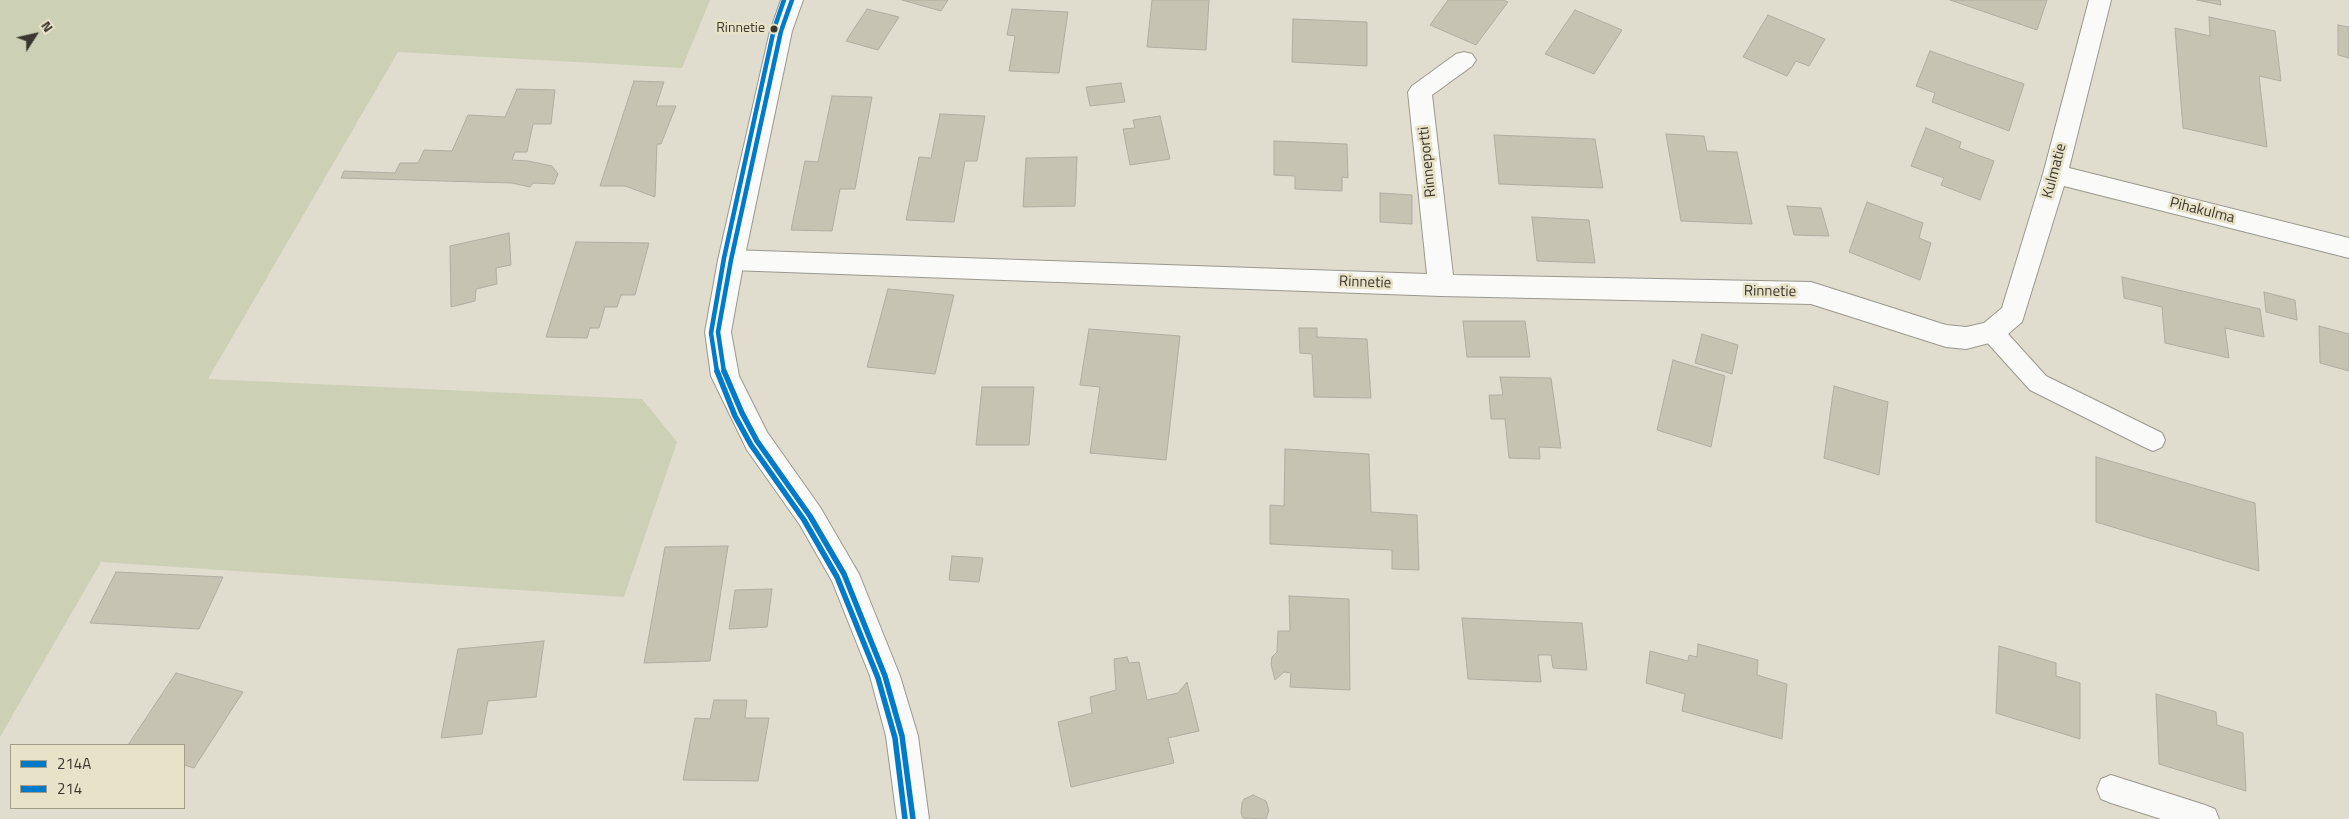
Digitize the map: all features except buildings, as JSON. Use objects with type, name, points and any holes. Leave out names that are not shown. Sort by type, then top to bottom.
[{"type":"street","points":[[792,0],[781,31],[731,260],[718,332],[725,376],[758,440],[810,516],[844,574],[885,676],[902,736],[913,819]]},
{"type":"street","name":"Kulmatie","points":[[1992,332],[2013,314],[2055,174],[2100,0]]},
{"type":"street","name":"Rinneportti","points":[[1441,285],[1420,92],[1464,60]]},
{"type":"street","name":"Pihakulma","points":[[2055,174],[2349,248]]},
{"type":"street","name":"Rinnetie","points":[[731,260],[1441,285],[1811,293],[1946,336],[1966,338],[1992,332]]},
{"type":"lane","points":[[1992,332],[2038,383],[2153,440]]},
{"type":"lane","points":[[2111,789],[2205,819]]},
{"type":"green space","points":[[0,0],[710,0],[682,68],[398,52],[208,379],[642,399],[677,442],[624,597],[101,562],[0,737]]},
{"type":"transit line","name":"214","points":[[784,0],[774,29],[724,258],[711,333],[718,378],[735,416],[751,445],[804,520],[837,577],[878,678],[895,738],[905,819]]},
{"type":"transit line","name":"214A","points":[[792,0],[781,31],[731,260],[718,332],[725,376],[742,413],[757,441],[810,516],[844,574],[885,676],[902,736],[913,819]]},
{"type":"place","name":"Rinnetie","points":[[774,29]]}]
